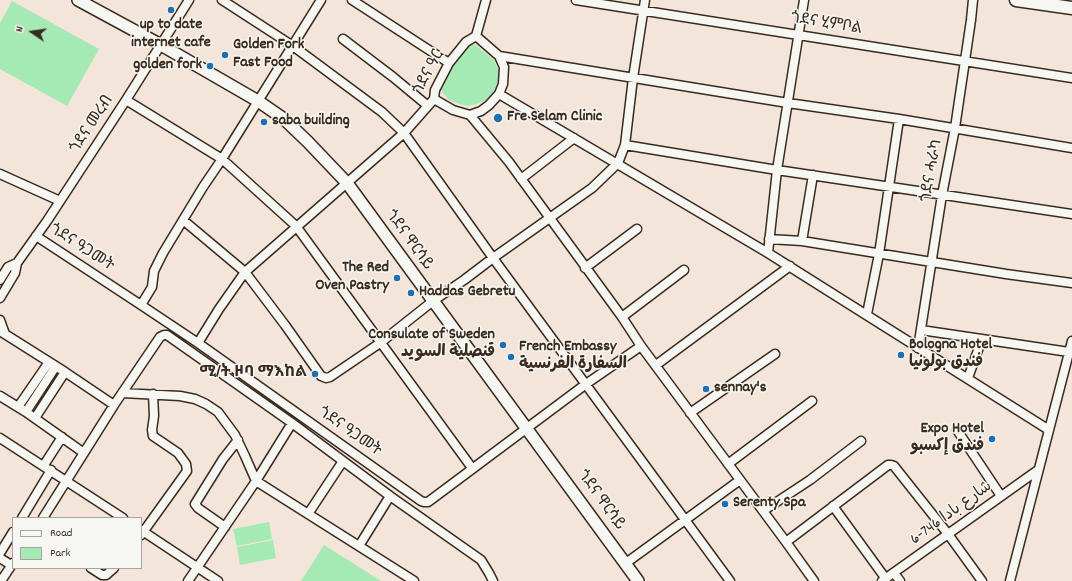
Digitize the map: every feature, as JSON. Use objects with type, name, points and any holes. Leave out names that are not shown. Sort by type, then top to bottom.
[{"type":"main road","name":"ጎደና ዋርሳይ","points":[[78,0],[161,45],[258,102],[284,119],[308,142],[347,183],[638,581]]},
{"type":"main road","points":[[1016,0],[1043,2],[1072,8]]},
{"type":"street","name":"ጎደና መረብ","points":[[0,298],[3,286],[15,273],[17,264],[126,100],[189,0]]},
{"type":"street","points":[[222,0],[293,46],[382,112],[404,133],[492,258],[730,581]]},
{"type":"street","points":[[141,305],[152,287],[156,264],[182,220],[222,159],[321,0]]},
{"type":"street","points":[[352,0],[449,62]]},
{"type":"street","points":[[434,99],[453,110],[470,114],[481,111],[499,94],[503,84],[504,67],[499,56],[476,36],[486,0]]},
{"type":"street","name":"ጎደና ሂምቦል","points":[[576,0],[1072,78]]},
{"type":"street","points":[[182,220],[245,272],[321,376],[330,378],[380,343],[433,301],[464,280],[492,258],[592,188],[618,163],[625,145],[633,78],[645,0]]},
{"type":"street","points":[[768,253],[777,170],[804,0]]},
{"type":"street","name":"ጎደና ሓራካ","points":[[918,348],[942,195],[955,128],[973,0]]},
{"type":"street","name":"ጎደና ዓር","points":[[198,343],[219,309],[245,272],[404,133],[434,99],[435,90],[449,62],[466,42],[476,36]]},
{"type":"street","points":[[343,39],[428,106]]},
{"type":"street","points":[[499,56],[788,103],[899,119],[1072,148]]},
{"type":"street","points":[[499,94],[790,266],[1049,430]]},
{"type":"street","points":[[126,100],[222,159],[296,226],[472,468]]},
{"type":"street","points":[[470,114],[509,162],[622,317],[641,346],[814,581]]},
{"type":"street","points":[[867,314],[890,187],[899,119]]},
{"type":"street","points":[[521,179],[574,138]]},
{"type":"street","points":[[625,145],[777,170],[1072,214]]},
{"type":"street","points":[[0,174],[60,201]]},
{"type":"street","points":[[802,241],[813,175]]},
{"type":"street","points":[[585,268],[637,229]]},
{"type":"street","name":"ጎደና ዓጋመት","points":[[36,236],[198,343],[421,501],[428,502],[586,384],[641,346]]},
{"type":"street","points":[[769,239],[802,241],[932,263],[1072,283]]},
{"type":"street","name":"ጎደና መረብ","points":[[0,280],[8,267],[17,264]]},
{"type":"street","points":[[656,365],[790,266]]},
{"type":"street","points":[[622,317],[684,270]]},
{"type":"street","points":[[0,320],[2,332],[114,405]]},
{"type":"street","points":[[921,330],[1069,352]]},
{"type":"street","points":[[44,517],[122,393],[160,337],[167,335],[292,423],[390,496],[481,560],[493,581]]},
{"type":"street","points":[[968,378],[982,339]]},
{"type":"street","points":[[1010,581],[1072,341]]},
{"type":"street","points":[[690,413],[775,354]]},
{"type":"street","points":[[18,407],[53,364]]},
{"type":"street","points":[[26,412],[53,364]]},
{"type":"street","points":[[35,418],[65,372]]},
{"type":"street","points":[[122,393],[187,397],[206,404],[218,412],[238,440],[256,481],[414,581]]},
{"type":"street","points":[[153,394],[153,436],[178,453],[186,464],[187,471],[142,533],[218,581]]},
{"type":"street","points":[[0,396],[35,418],[84,453]]},
{"type":"street","points":[[728,464],[812,401]]},
{"type":"street","points":[[188,581],[256,481],[292,423]]},
{"type":"street","points":[[957,430],[1001,496]]},
{"type":"street","points":[[44,465],[62,437]]},
{"type":"street","points":[[0,438],[44,465],[122,517]]},
{"type":"street","points":[[225,527],[198,508],[195,504],[223,459],[238,440]]},
{"type":"street","points":[[763,511],[810,480],[861,441]]},
{"type":"street","points":[[308,514],[342,461]]},
{"type":"street","points":[[786,542],[888,465],[891,465],[894,466],[948,534],[982,581]]},
{"type":"street","points":[[23,517],[51,470]]},
{"type":"street","name":"شارع بادا 746-6","points":[[884,580],[1038,470]]},
{"type":"street","points":[[626,563],[740,480]]},
{"type":"street","points":[[358,546],[390,496]]},
{"type":"street","points":[[833,506],[884,580]]},
{"type":"street","points":[[0,553],[12,534]]},
{"type":"street","points":[[0,558],[12,564],[1,581]]},
{"type":"street","points":[[93,569],[102,575],[106,575],[113,569]]},
{"type":"street","points":[[894,573],[900,581]]},
{"type":"green space","points":[[12,1],[99,49],[67,106],[0,69],[0,23]]},
{"type":"green space","points":[[471,44],[475,45],[494,60],[498,69],[499,78],[493,93],[486,100],[468,106],[449,100],[441,89],[454,65],[467,47]]},
{"type":"green space","points":[[269,522],[272,539],[237,546],[233,529]]},
{"type":"green space","points":[[273,540],[276,558],[240,565],[237,547]]},
{"type":"green space","points":[[324,545],[381,581],[301,581]]},
{"type":"place","name":"up to date internet cafe","points":[[171,10]]},
{"type":"place","name":"Golden Fork Fast Food","points":[[225,55]]},
{"type":"place","name":"golden fork","points":[[210,66]]},
{"type":"place","name":"Fre Selam Clinic","points":[[498,118]]},
{"type":"place","name":"saba building","points":[[264,122]]},
{"type":"place","name":"The Red Oven Pastry","points":[[397,278]]},
{"type":"place","name":"Haddas Gebretu","points":[[411,293]]},
{"type":"place","name":"Consulate of Sweden قنصلية السويد","points":[[503,345]]},
{"type":"place","name":"Bologna Hotel فندق بولونيا","points":[[901,355]]},
{"type":"place","name":"French Embassy السفارة الفرنسية","points":[[511,357]]},
{"type":"place","name":"ሚ/ት ዞባ ማእከል","points":[[315,374]]},
{"type":"place","name":"sennay's","points":[[706,389]]},
{"type":"place","name":"Expo Hotel فندق إكسبو","points":[[992,439]]},
{"type":"place","name":"Serenty Spa","points":[[725,504]]}]
